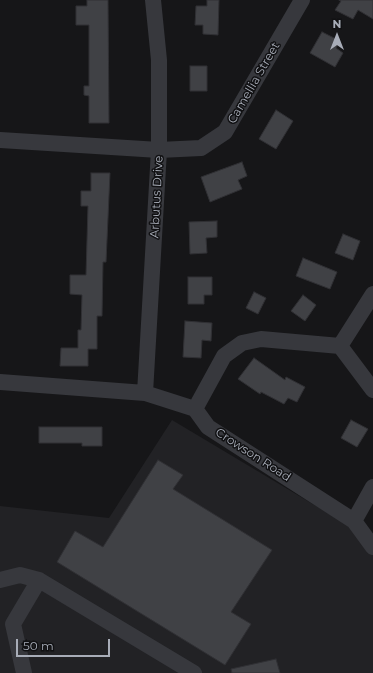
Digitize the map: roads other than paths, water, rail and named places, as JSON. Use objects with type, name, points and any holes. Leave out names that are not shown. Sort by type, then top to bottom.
[{"type":"street","name":"Arbutus Drive","points":[[145,393],[159,150],[159,60],[153,0]]},
{"type":"street","name":"Camellia Street","points":[[0,140],[159,150],[201,148],[225,132],[302,0]]},
{"type":"street","points":[[340,346],[373,294]]},
{"type":"street","points":[[0,382],[145,393],[196,409],[224,356],[242,343],[261,339],[340,346],[373,390]]},
{"type":"street","name":"Crowson Road","points":[[196,409],[208,426],[354,521],[373,547]]},
{"type":"street","points":[[354,521],[373,487]]},
{"type":"street","points":[[0,580],[20,576],[39,580],[194,673]]},
{"type":"street","points":[[24,673],[13,624],[39,580]]}]
